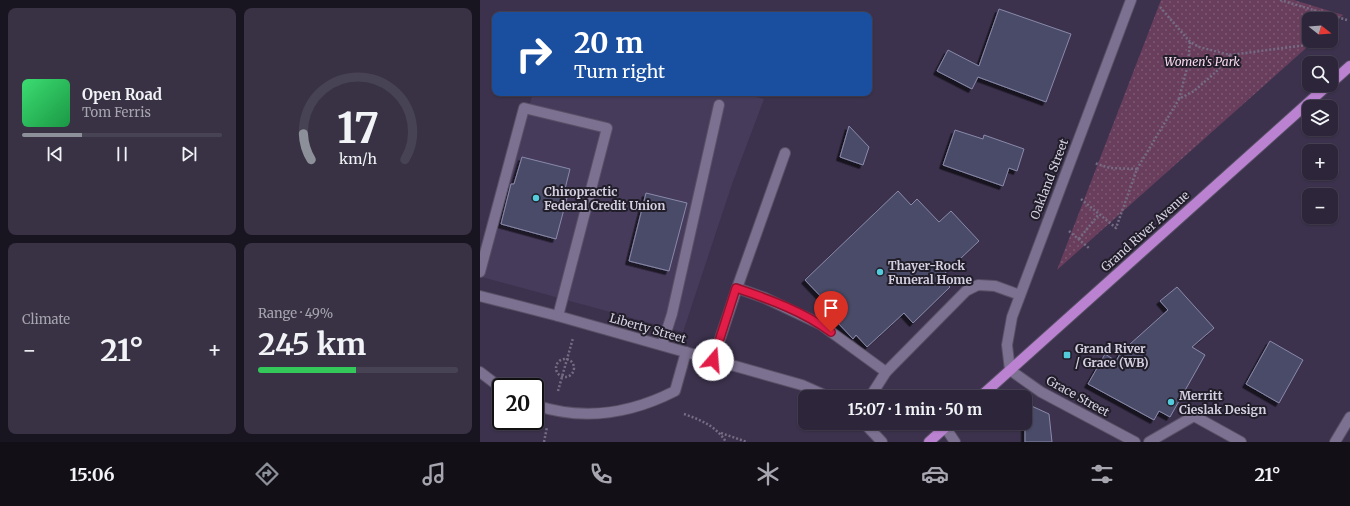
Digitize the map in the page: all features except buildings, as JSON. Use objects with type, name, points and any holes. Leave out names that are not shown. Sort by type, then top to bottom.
[{"type":"main road","points":[[1338,77],[1350,66]]},
{"type":"main road","name":"Grand River Avenue","points":[[988,390],[1320,92]]},
{"type":"main road","points":[[929,442],[942,430]]},
{"type":"street","name":"Oakland Street","points":[[1010,370],[1007,345],[1012,317],[1131,0]]},
{"type":"street","points":[[662,345],[672,314],[719,105]]},
{"type":"street","points":[[480,272],[524,108],[606,128],[558,316]]},
{"type":"street","points":[[713,360],[736,288],[785,153]]},
{"type":"street","points":[[874,390],[886,372],[966,291],[978,285],[995,286],[1020,295]]},
{"type":"street","points":[[736,288],[765,298],[820,324],[886,372]]},
{"type":"street","name":"Liberty Street","points":[[480,296],[662,345],[802,385],[813,390]]},
{"type":"street","points":[[544,408],[592,415],[613,413],[656,401],[675,391],[686,352]]},
{"type":"street","name":"Grace Street","points":[[1010,370],[1042,392],[1122,439],[1135,442]]},
{"type":"street","points":[[480,372],[492,381]]},
{"type":"street","points":[[1149,442],[1194,416],[1241,442]]},
{"type":"street","points":[[1336,442],[1350,417]]},
{"type":"street","points":[[871,430],[882,442]]},
{"type":"street","points":[[950,430],[955,442]]},
{"type":"path","points":[[1280,0],[1347,20]]},
{"type":"path","points":[[1160,7],[1190,42],[1199,47],[1230,56],[1302,47]]},
{"type":"path","points":[[1081,200],[1116,228],[1137,169],[1179,99],[1188,64],[1190,42]]},
{"type":"path","points":[[1179,99],[1194,91],[1230,56]]},
{"type":"path","points":[[1094,163],[1110,168],[1137,169]]},
{"type":"path","points":[[1079,239],[1099,214]]},
{"type":"path","points":[[1069,231],[1090,249]]},
{"type":"path","points":[[544,442],[566,359],[578,322]]},
{"type":"path","points":[[566,359],[571,362],[573,370],[570,375],[562,376],[557,372],[556,367],[558,362],[566,359]]},
{"type":"path","points":[[684,414],[704,422],[720,433],[747,442]]},
{"type":"path","points":[[720,433],[726,442]]},
{"type":"shaded area","points":[[532,96],[753,96],[764,99],[732,184],[683,332],[482,277]]},
{"type":"green space","name":"Women's Park","points":[[1161,0],[1294,0],[1333,12],[1302,12],[1302,48],[1306,48],[1057,270]]},
{"type":"green space","name":"Women's Park","points":[[1338,13],[1343,15],[1338,20]]},
{"type":"place","name":"Chiropractic Federal Credit Union","points":[[536,198]]},
{"type":"place","name":"Thayer-Rock Funeral Home","points":[[880,272]]},
{"type":"place","name":"Grand River / Grace (WB)","points":[[1067,355]]},
{"type":"place","name":"Merritt Cieslak Design","points":[[1171,402]]},
{"type":"route","points":[[713,360],[736,288],[765,298],[820,324],[831,332]]}]
